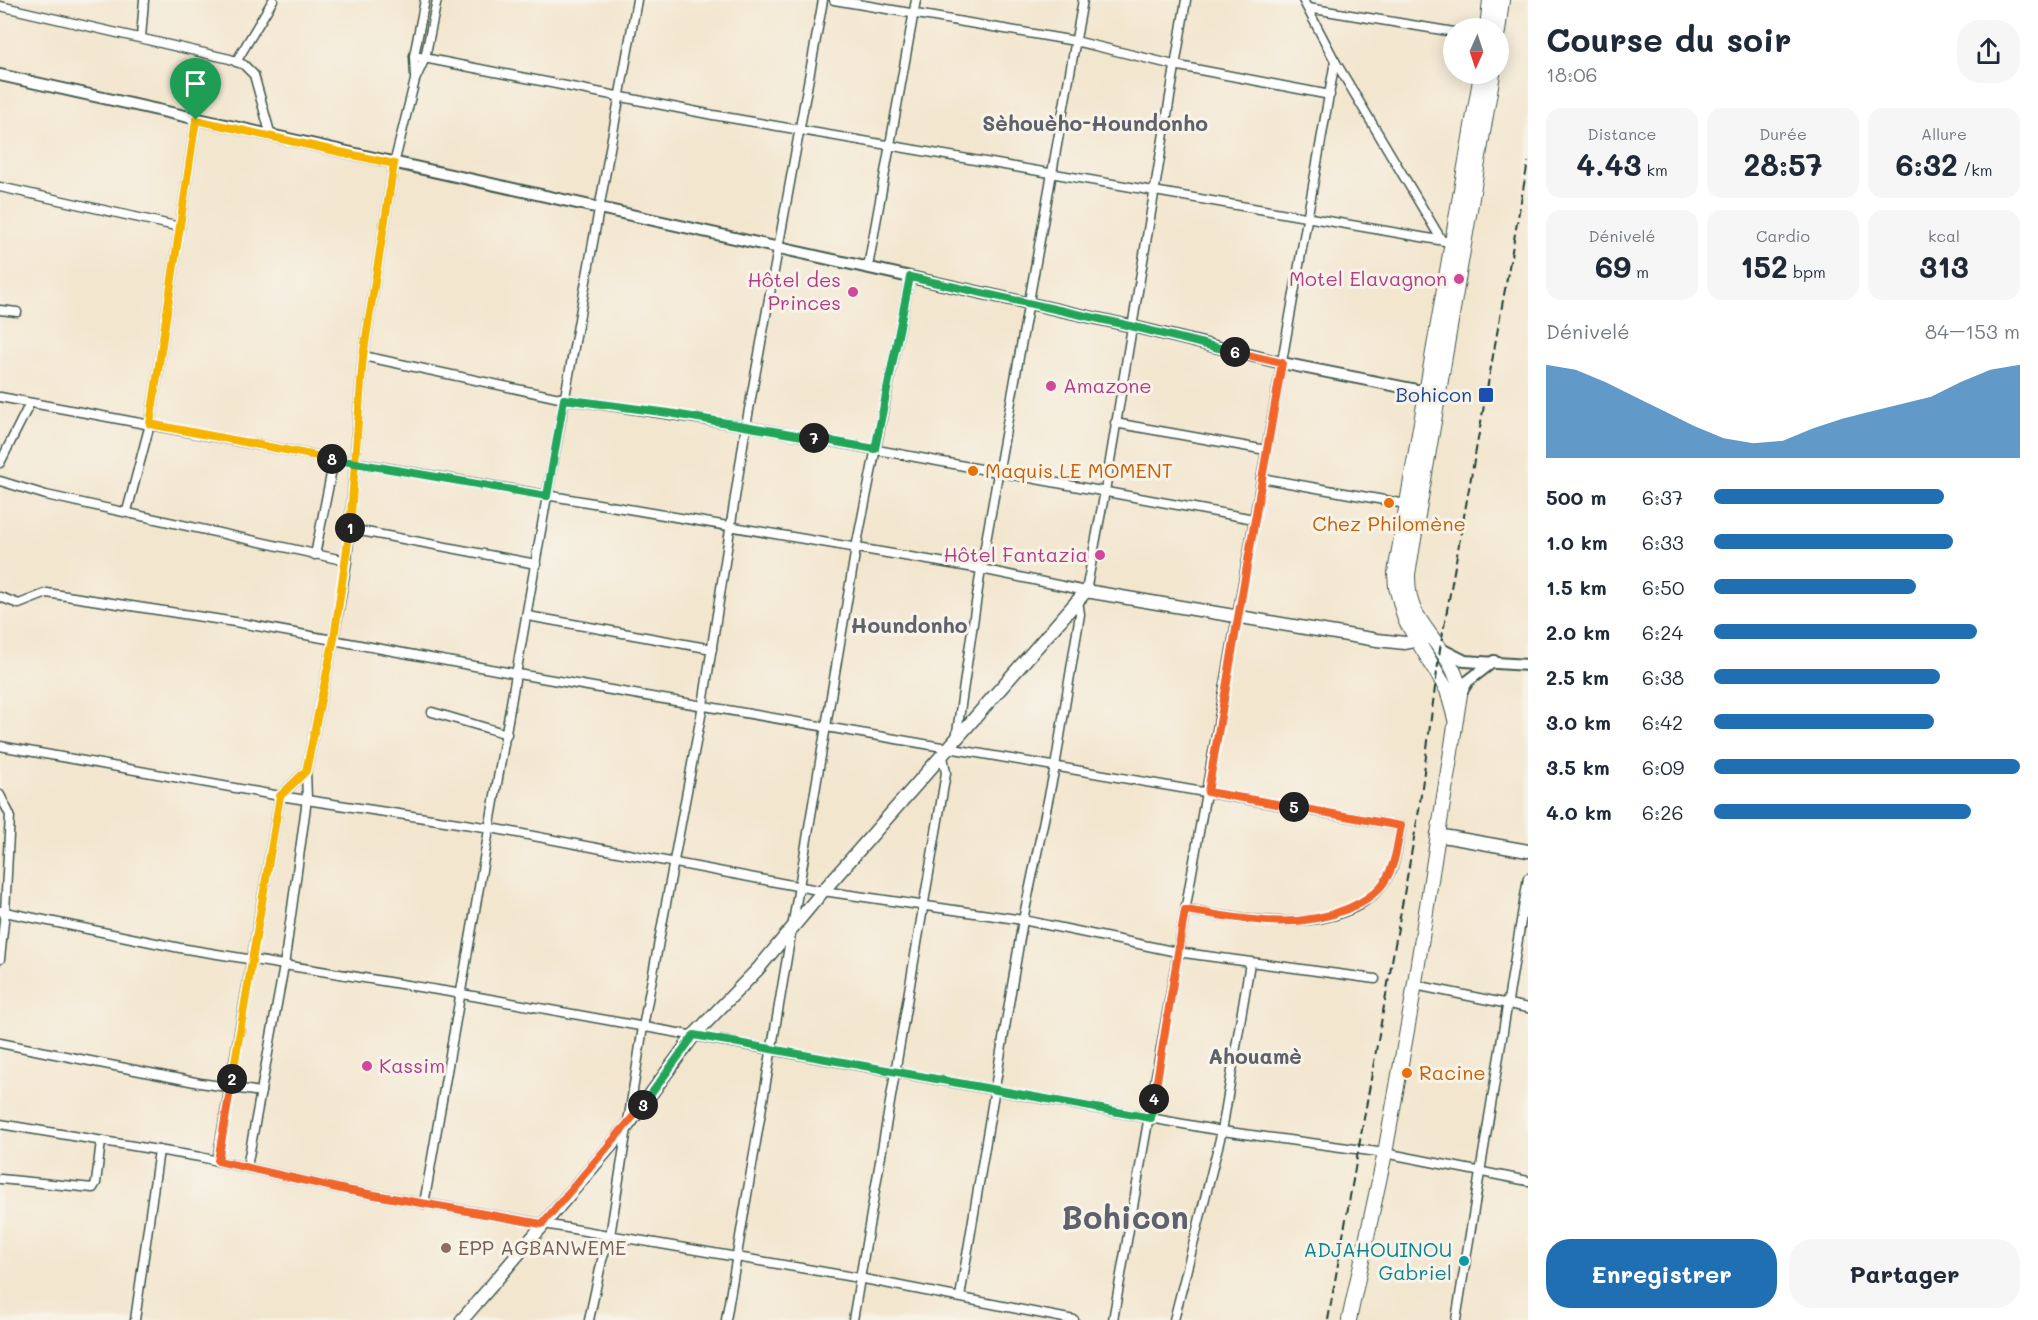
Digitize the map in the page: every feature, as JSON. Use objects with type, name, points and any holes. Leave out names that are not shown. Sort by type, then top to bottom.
[{"type":"highway","points":[[1478,127],[1480,84]]},
{"type":"highway","points":[[1456,723],[1447,690],[1411,602],[1408,574],[1453,242],[1478,127],[1490,84]]},
{"type":"highway","points":[[1349,1320],[1385,1153],[1460,694],[1456,676],[1440,649],[1425,639],[1405,620],[1396,588],[1397,556],[1406,504],[1432,393]]},
{"type":"main road","points":[[462,1320],[626,1128],[694,1035],[758,969],[822,891],[1082,595],[1377,640],[1425,639]]},
{"type":"main road","points":[[1437,835],[1528,851]]},
{"type":"street","points":[[141,38],[144,0]]},
{"type":"street","points":[[236,62],[273,0]]},
{"type":"street","points":[[414,80],[414,56],[425,0]]},
{"type":"street","points":[[247,1167],[284,966],[307,799],[306,771],[334,638],[347,561],[363,356],[394,164],[414,80],[425,58],[437,0]]},
{"type":"street","points":[[424,1204],[564,399],[637,0]]},
{"type":"street","points":[[589,1320],[602,1260],[610,1236],[642,1027],[703,705],[746,426],[823,0]]},
{"type":"street","points":[[834,0],[1075,41],[1174,65],[1330,95]]},
{"type":"street","points":[[868,267],[916,0]]},
{"type":"street","points":[[853,1320],[949,748],[1083,0]]},
{"type":"street","points":[[960,1298],[1023,920],[1055,767],[1082,595],[1105,491],[1186,0]]},
{"type":"street","points":[[1305,4],[1443,30]]},
{"type":"street","points":[[1305,4],[1335,61],[1453,242]]},
{"type":"street","points":[[0,6],[236,62],[254,75],[271,136]]},
{"type":"street","points":[[414,56],[618,97],[1453,242]]},
{"type":"street","points":[[1113,1320],[1151,1118],[1177,951],[1208,792],[1335,61]]},
{"type":"street","points":[[0,75],[1029,303],[1282,363],[1432,393]]},
{"type":"street","points":[[127,511],[150,424],[196,120]]},
{"type":"street","points":[[0,187],[180,227]]},
{"type":"street","points":[[726,1320],[739,1258],[771,1050],[795,924],[856,549],[910,277]]},
{"type":"street","points":[[0,310],[18,312]]},
{"type":"street","points":[[363,356],[564,399],[746,426],[1254,519]]},
{"type":"street","points":[[0,397],[334,459],[981,569],[1082,595]]},
{"type":"street","points":[[0,463],[30,403]]},
{"type":"street","points":[[1115,423],[1266,450]]},
{"type":"street","points":[[315,555],[334,459]]},
{"type":"street","points":[[1261,478],[1406,504]]},
{"type":"street","points":[[0,481],[46,495],[347,561]]},
{"type":"street","points":[[350,529],[536,564]]},
{"type":"street","points":[[0,597],[19,604],[37,595],[56,594],[131,608],[334,638],[518,674],[1401,826],[1392,868],[1377,890],[1357,904],[1320,919],[1288,922],[1185,910]]},
{"type":"street","points":[[528,616],[712,649]]},
{"type":"street","points":[[1440,649],[1465,661],[1494,661],[1528,665]]},
{"type":"street","points":[[1460,694],[1468,681],[1494,661]]},
{"type":"street","points":[[432,712],[507,734]]},
{"type":"street","points":[[0,746],[280,796],[491,828],[672,865],[822,891],[1023,920],[1250,963],[1375,979]]},
{"type":"street","points":[[218,1161],[280,796],[306,771]]},
{"type":"street","points":[[0,795],[10,815],[0,959]]},
{"type":"street","points":[[1456,1320],[1482,1172],[1528,878]]},
{"type":"street","points":[[3,911],[251,961],[462,994],[1222,1131],[1385,1153],[1528,1180]]},
{"type":"street","points":[[1174,1320],[1222,1131],[1250,963]]},
{"type":"street","points":[[1414,986],[1528,1008]]},
{"type":"street","points":[[0,1042],[261,1092]]},
{"type":"street","points":[[0,1124],[159,1150],[424,1204],[859,1278],[1074,1320]]},
{"type":"street","points":[[0,1179],[93,1188],[96,1183],[101,1141]]},
{"type":"street","points":[[135,1320],[159,1150]]},
{"type":"railway","points":[[1328,1320],[1419,810],[1440,649],[1528,162]]},
{"type":"place","name":"Motel Elavagnon","points":[[1459,279]]},
{"type":"place","name":"Hôtel des Princes","points":[[853,292]]},
{"type":"place","name":"Amazone","points":[[1051,386]]},
{"type":"place","name":"Bohicon","points":[[1486,395]]},
{"type":"place","name":"Maquis LE MOMENT","points":[[973,471]]},
{"type":"place","name":"Chez Philomène","points":[[1389,503]]},
{"type":"place","name":"Hôtel Fantazia","points":[[1100,555]]},
{"type":"place","name":"Kassim","points":[[367,1066]]},
{"type":"place","name":"Racine","points":[[1407,1073]]},
{"type":"place","name":"EPP AGBANWEME","points":[[446,1248]]},
{"type":"place","name":"ADJAHOUINOU Gabriel","points":[[1464,1261]]},
{"type":"district","name":"Sèhouèho-Houndonho","points":[[1095,124]]},
{"type":"district","name":"Houndonho","points":[[909,626]]},
{"type":"district","name":"Ahouamè","points":[[1255,1057]]},
{"type":"district","name":"Bohicon","points":[[1125,1218]]},
{"type":"route","points":[[196,120],[150,424],[334,459],[354,462],[547,496],[564,399],[669,413],[875,449],[910,277],[1131,326],[1282,363],[1208,792],[1401,826],[1392,868],[1385,881],[1377,890],[1357,904],[1320,919],[1305,922],[1256,920],[1185,910],[1151,1118],[694,1035],[626,1128],[542,1224],[346,1190],[218,1161],[280,796],[306,771],[334,638],[347,561],[354,462],[363,356],[394,164],[196,120]]}]
